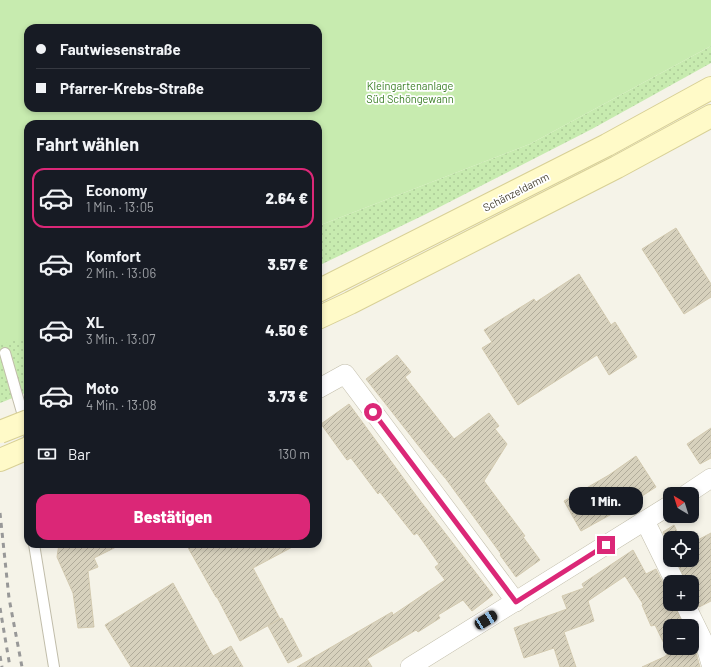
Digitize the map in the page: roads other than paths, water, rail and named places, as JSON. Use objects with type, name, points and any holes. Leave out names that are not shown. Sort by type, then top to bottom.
[{"type":"main road","name":"Schänzeldamm","points":[[322,289],[607,145],[711,88]]},
{"type":"main road","points":[[322,316],[357,300],[603,175],[711,116]]},
{"type":"main road","points":[[0,432],[24,423]]},
{"type":"main road","points":[[0,460],[24,450]]},
{"type":"street","points":[[322,387],[345,374],[516,602]]},
{"type":"street","points":[[698,487],[711,478]]},
{"type":"street","points":[[410,667],[663,510]]},
{"type":"street","points":[[646,521],[672,575]]},
{"type":"street","points":[[688,611],[706,647],[711,664]]},
{"type":"lane","points":[[5,352],[24,419]]},
{"type":"lane","points":[[35,548],[54,667]]},
{"type":"railway","points":[[0,513],[9,598],[22,667]]},
{"type":"railway","points":[[0,608],[10,667]]},
{"type":"railway","points":[[0,656],[2,667]]},
{"type":"park label","name":"Kleingartenanlage Süd Schöngewann","points":[[410,92]]}]
